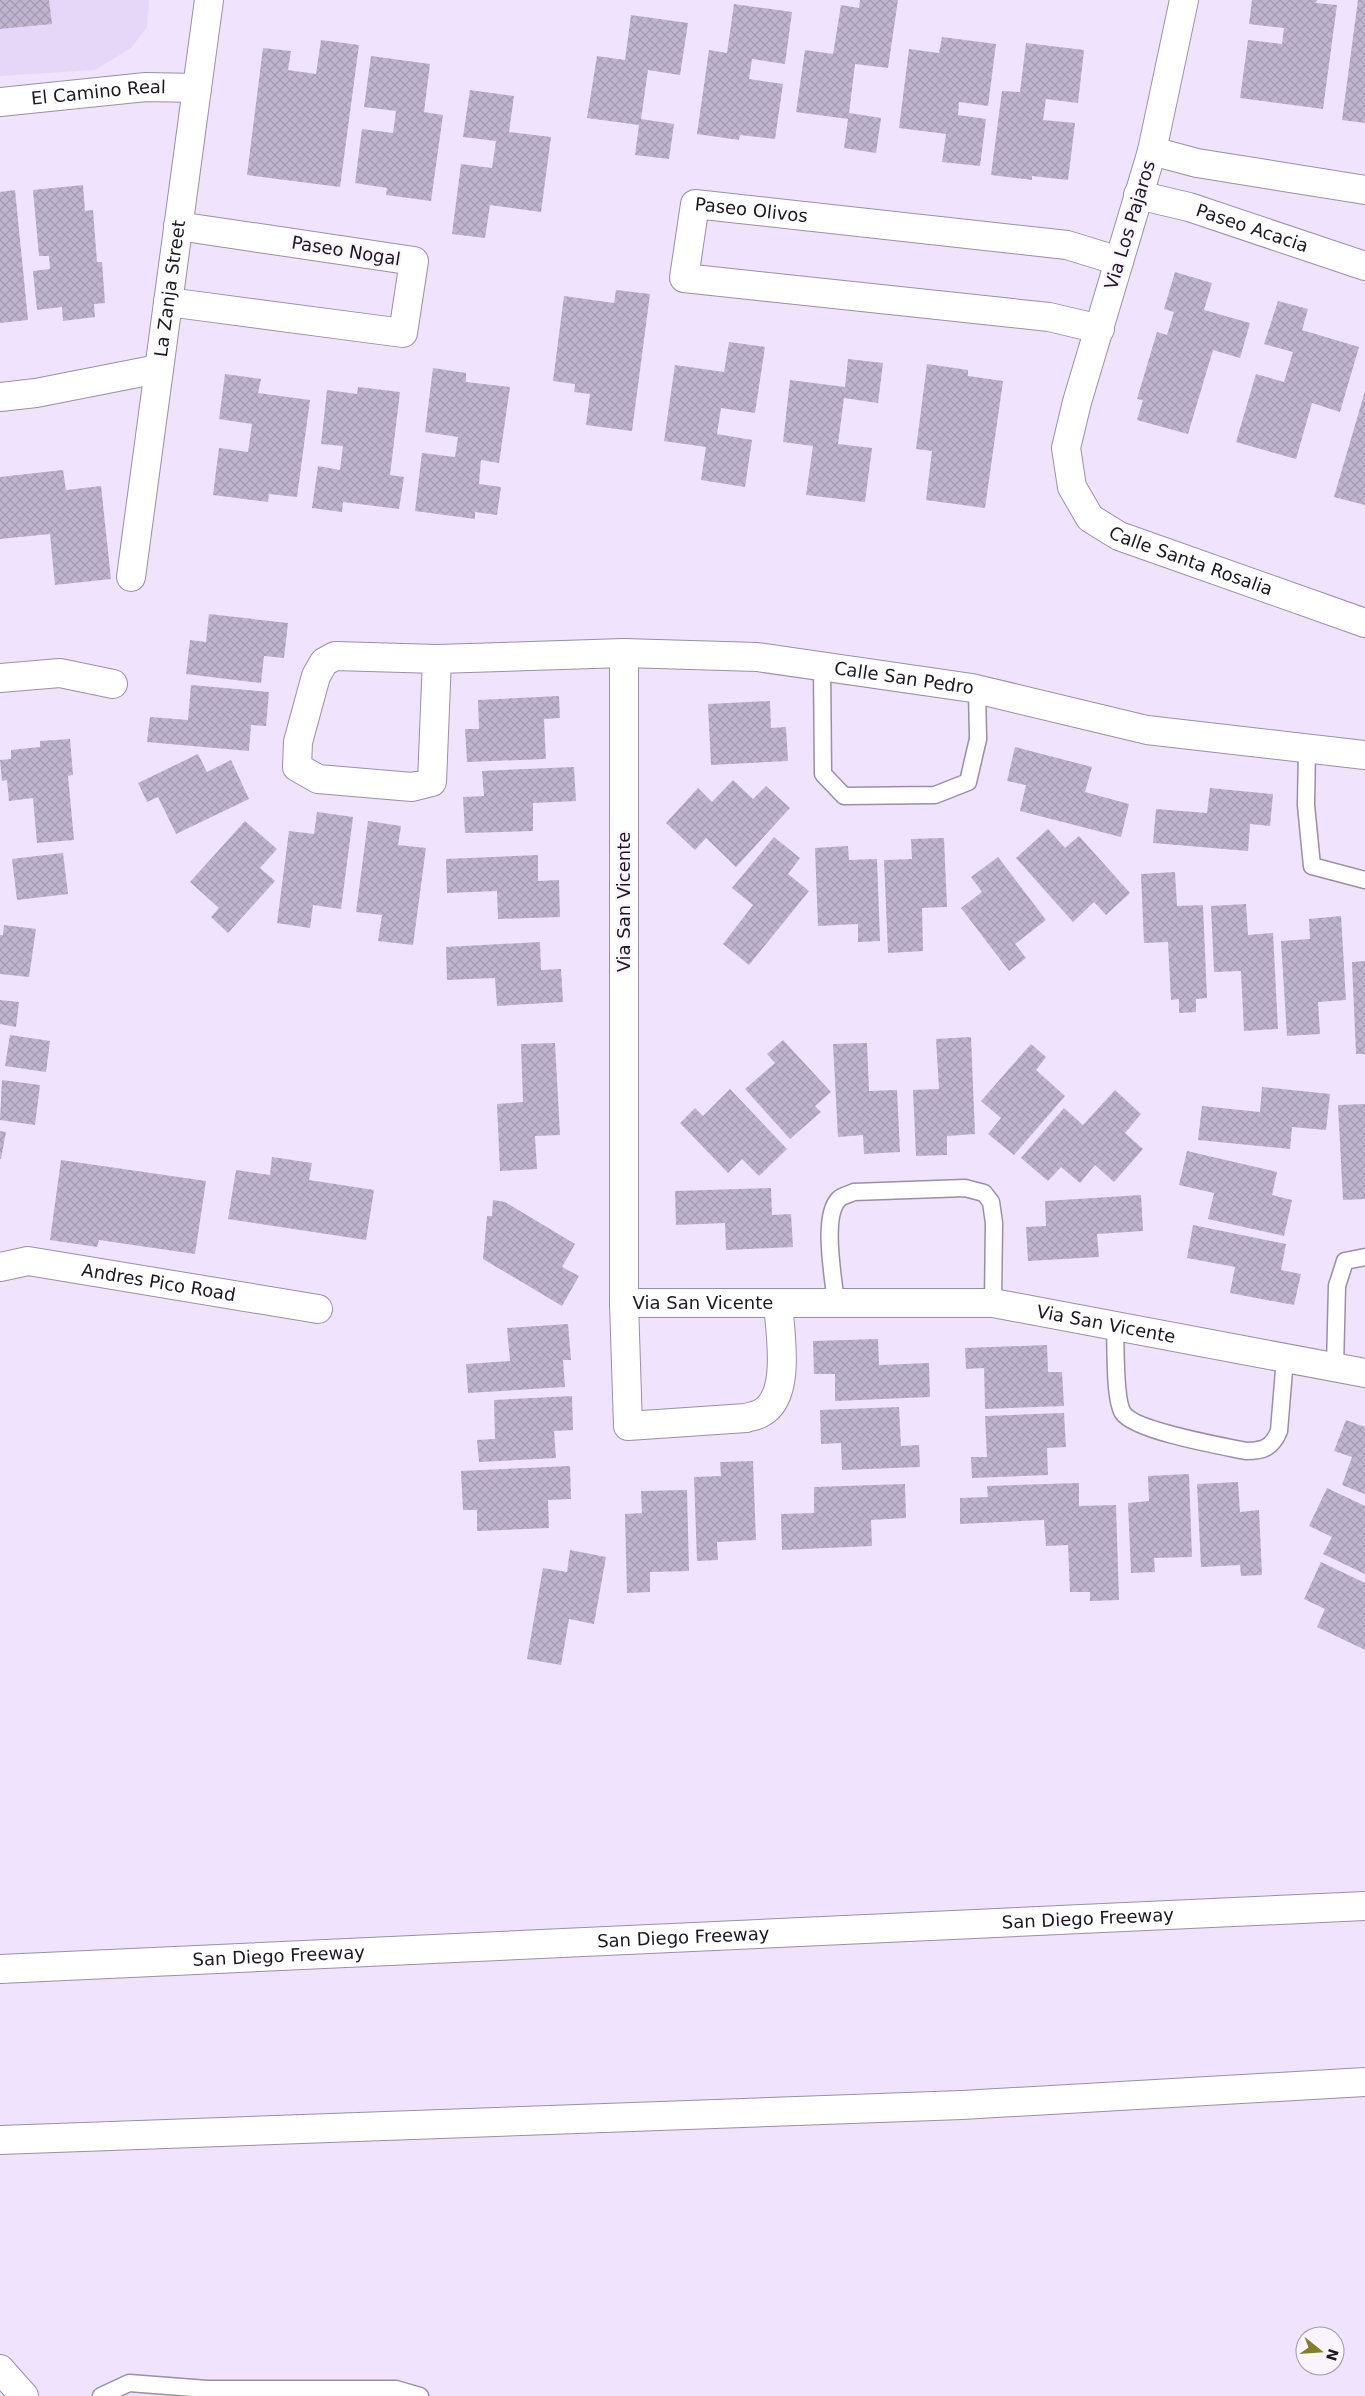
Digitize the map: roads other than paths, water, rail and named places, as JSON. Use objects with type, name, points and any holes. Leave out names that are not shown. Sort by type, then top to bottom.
[{"type":"main road","name":"La Zanja Street","points":[[131,577],[209,0]]},
{"type":"main road","name":"Via Los Pajaros","points":[[1066,448],[1077,402],[1152,151],[1184,0]]},
{"type":"main road","name":"El Camino Real","points":[[0,102],[146,88],[197,88]]},
{"type":"main road","points":[[1152,151],[1197,163],[1365,190]]},
{"type":"main road","name":"Paseo Acacia","points":[[1138,195],[1189,207],[1365,266]]},
{"type":"main road","name":"Paseo Olivos","points":[[1100,329],[1049,317],[684,278],[695,204],[1067,245],[1119,261]]},
{"type":"main road","name":"Paseo Nogal","points":[[168,302],[403,333],[411,286],[414,262],[178,226]]},
{"type":"main road","points":[[0,397],[36,394],[158,369]]},
{"type":"main road","name":"Calle Santa Rosalia","points":[[1066,448],[1072,487],[1090,518],[1120,536],[1365,623]]},
{"type":"main road","name":"Calle San Pedro","points":[[437,659],[432,782],[412,787],[318,779],[297,767],[298,742],[316,676],[324,662],[335,656],[437,659],[624,653],[757,657],[977,690],[1147,730],[1365,755]]},
{"type":"main road","name":"Via San Vicente","points":[[624,653],[624,1303],[993,1303],[1365,1373]]},
{"type":"main road","points":[[0,678],[60,673],[113,684]]},
{"type":"main road","name":"Andres Pico Road","points":[[0,1267],[28,1261],[318,1309]]},
{"type":"main road","points":[[624,1303],[628,1426],[746,1418],[762,1413],[774,1400],[781,1384],[778,1303]]},
{"type":"main road","name":"San Diego Freeway","points":[[0,1969],[1365,1906]]},
{"type":"main road","points":[[0,2140],[962,2105],[1365,2082]]},
{"type":"main road","points":[[0,2368],[24,2396]]},
{"type":"lane","points":[[822,666],[823,774],[844,796],[934,795],[968,782],[978,739],[977,690]]},
{"type":"lane","points":[[1307,748],[1306,805],[1312,866],[1365,880]]},
{"type":"lane","points":[[836,1304],[830,1216],[839,1198],[854,1192],[878,1190],[965,1188],[984,1193],[991,1202],[994,1223],[993,1303]]},
{"type":"lane","points":[[1335,1367],[1337,1286],[1345,1261],[1365,1257]]},
{"type":"lane","points":[[1115,1327],[1118,1401],[1123,1414],[1134,1423],[1151,1429],[1246,1451],[1259,1451],[1268,1448],[1275,1442],[1278,1431],[1284,1358]]},
{"type":"lane","points":[[101,2396],[129,2383],[199,2392],[396,2389],[420,2396]]}]
